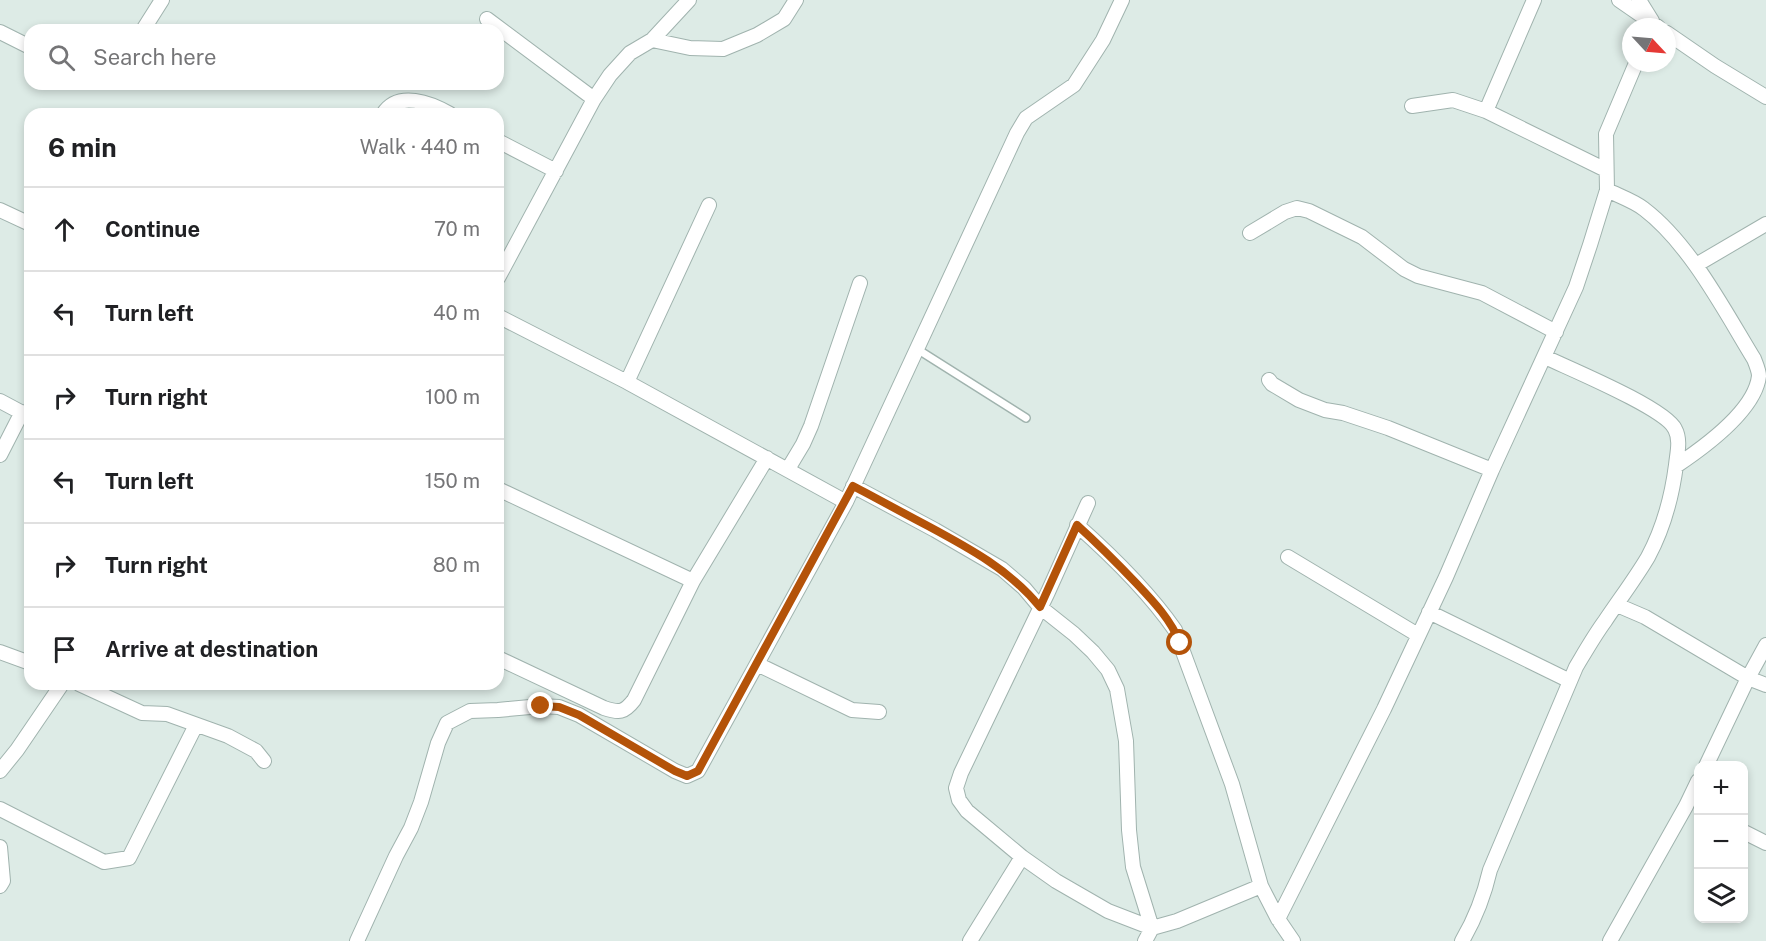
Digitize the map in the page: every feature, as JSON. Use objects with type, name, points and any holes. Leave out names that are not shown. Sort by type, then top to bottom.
[{"type":"street","points":[[147,24],[162,0]]},
{"type":"street","points":[[652,40],[690,48],[723,49],[757,35],[784,19],[796,0]]},
{"type":"street","points":[[357,941],[411,828],[438,743],[447,723],[470,711],[541,706],[559,707],[579,715],[652,759],[687,776],[698,771],[846,502],[1017,133],[1026,118],[1074,85],[1103,40],[1122,0]]},
{"type":"street","points":[[1486,111],[1534,0]]},
{"type":"street","points":[[1619,0],[1644,18]]},
{"type":"street","points":[[1640,0],[1650,18]]},
{"type":"street","points":[[504,267],[594,99],[610,75],[630,53],[652,40],[687,1]]},
{"type":"street","points":[[487,19],[494,24]]},
{"type":"street","points":[[0,32],[24,44]]},
{"type":"street","points":[[504,32],[594,99]]},
{"type":"street","points":[[1676,39],[1766,98]]},
{"type":"street","points":[[1278,919],[1369,739],[1429,612],[1576,287],[1606,190],[1606,134],[1632,72]]},
{"type":"street","points":[[390,108],[400,102],[415,100],[435,108]]},
{"type":"street","points":[[1412,106],[1453,100],[1486,111],[1606,170]]},
{"type":"street","points":[[504,144],[556,171]]},
{"type":"street","points":[[1606,190],[1643,208],[1696,264],[1754,359],[1760,374],[1748,404],[1708,445],[1676,466]]},
{"type":"street","points":[[627,382],[709,206]]},
{"type":"street","points":[[1250,233],[1285,212],[1297,208],[1309,211],[1362,237],[1404,269],[1418,276],[1482,293],[1556,332]]},
{"type":"street","points":[[0,210],[24,221]]},
{"type":"street","points":[[1696,264],[1766,224]]},
{"type":"street","points":[[788,469],[811,426],[860,283]]},
{"type":"street","points":[[504,319],[627,382],[846,502]]},
{"type":"street","points":[[1462,941],[1474,921],[1490,870],[1576,668],[1649,555],[1674,488],[1679,445],[1676,430],[1665,417],[1545,357]]},
{"type":"street","points":[[1269,380],[1299,400],[1388,428],[1492,470]]},
{"type":"street","points":[[0,400],[24,413]]},
{"type":"street","points":[[0,455],[24,417]]},
{"type":"street","points":[[504,661],[604,708],[621,712],[628,708],[693,581],[767,458]]},
{"type":"street","points":[[853,486],[1002,569],[1024,588],[1040,607],[1094,652],[1108,670],[1117,689],[1126,741],[1129,830],[1133,867],[1149,935]]},
{"type":"street","points":[[504,492],[693,581]]},
{"type":"street","points":[[1088,503],[956,788],[959,800],[967,811],[1022,857],[1056,881],[1149,935]]},
{"type":"street","points":[[1077,525],[1102,547],[1131,578],[1175,630],[1232,784],[1261,886],[1278,919],[1293,941]]},
{"type":"street","points":[[1288,557],[1418,635]]},
{"type":"street","points":[[1617,605],[1645,617],[1748,678],[1766,685]]},
{"type":"street","points":[[1429,612],[1570,681]]},
{"type":"street","points":[[1708,761],[1766,645]]},
{"type":"street","points":[[0,652],[24,661]]},
{"type":"street","points":[[757,664],[852,710],[879,712]]},
{"type":"street","points":[[0,771],[58,690]]},
{"type":"street","points":[[92,690],[142,713],[167,714],[228,736],[256,751],[264,761]]},
{"type":"street","points":[[0,809],[104,862],[129,858],[196,724]]},
{"type":"street","points":[[1610,941],[1692,809]]},
{"type":"street","points":[[1748,834],[1766,843]]},
{"type":"street","points":[[0,847],[3,881],[0,886]]},
{"type":"street","points":[[970,941],[1022,857]]},
{"type":"street","points":[[1149,935],[1261,886]]},
{"type":"lane","points":[[917,349],[1026,418]]},
{"type":"route","points":[[541,706],[559,707],[579,715],[652,759],[687,776],[698,771],[853,486],[972,550],[1002,569],[1024,588],[1040,607],[1077,525],[1102,547],[1161,611],[1175,630],[1180,643]]}]
